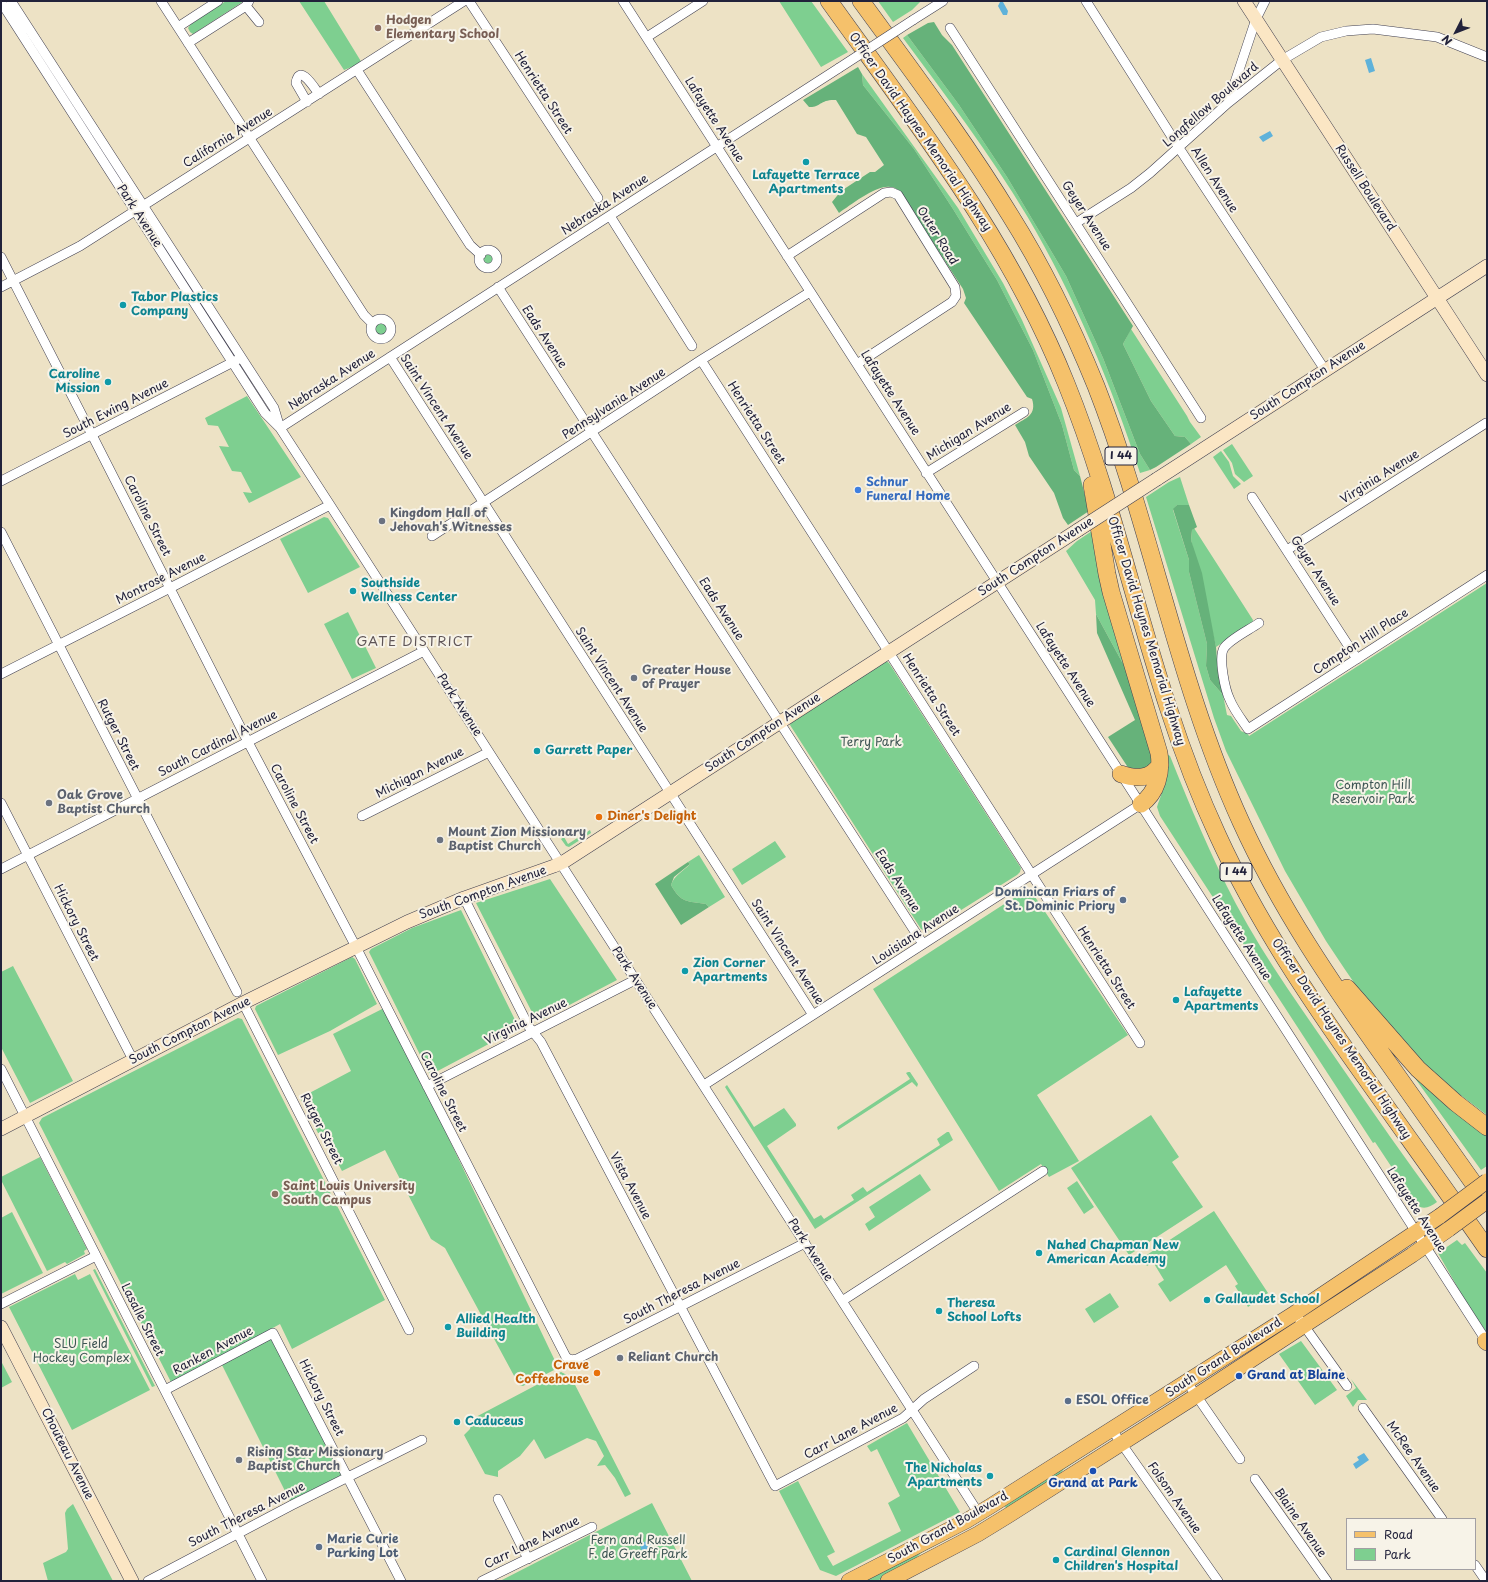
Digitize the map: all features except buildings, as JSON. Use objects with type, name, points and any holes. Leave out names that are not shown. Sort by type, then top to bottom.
[{"type":"highway","name":"Officer David Haynes Memorial Highway","points":[[829,1],[955,177],[1004,256],[1047,338],[1089,445],[1170,716],[1200,795],[1233,866],[1262,922],[1313,1002],[1487,1248]]},
{"type":"highway","name":"Officer David Haynes Memorial Highway","points":[[862,1],[959,137],[1012,217],[1035,258],[1078,344],[1096,388],[1126,473],[1190,689],[1205,734],[1241,822],[1283,905],[1342,998],[1487,1202]]},
{"type":"highway","points":[[1089,445],[1091,473],[1107,574],[1111,592],[1156,740],[1160,765],[1159,775],[1154,790],[1149,798],[1141,804]]},
{"type":"highway","points":[[1121,774],[1134,777],[1144,777],[1154,772],[1160,765]]},
{"type":"highway","points":[[1308,946],[1418,1069],[1456,1103],[1487,1127]]},
{"type":"main road","name":"Russell Boulevard","points":[[1244,1],[1487,375]]},
{"type":"main road","name":"South Compton Avenue","points":[[1,1129],[240,998],[356,947],[407,922],[464,898],[561,863],[1487,266]]},
{"type":"main road","name":"South Grand Boulevard","points":[[888,1581],[988,1528],[1196,1396],[1487,1181]]},
{"type":"main road","name":"South Grand Boulevard","points":[[849,1581],[979,1514],[1187,1382],[1300,1319],[1425,1246],[1487,1202]]},
{"type":"main road","name":"Chouteau Avenue","points":[[1,1327],[132,1581]]},
{"type":"main road","name":"Park Avenue","points":[[979,1514],[988,1528]]},
{"type":"street","name":"Park Avenue","points":[[11,1],[274,408],[280,428]]},
{"type":"street","points":[[161,1],[364,315],[372,323]]},
{"type":"street","points":[[178,27],[218,1]]},
{"type":"street","name":"California Avenue","points":[[1,287],[68,253],[464,1]]},
{"type":"street","name":"Henrietta Street","points":[[469,1],[598,198]]},
{"type":"street","name":"Lafayette Avenue","points":[[623,1],[1487,1342]]},
{"type":"street","points":[[646,37],[704,1]]},
{"type":"street","name":"Nebraska Avenue","points":[[280,428],[942,1]]},
{"type":"street","name":"Allen Avenue","points":[[1086,1],[1179,148],[1325,370]]},
{"type":"street","points":[[1228,103],[1256,19],[1265,1]]},
{"type":"street","name":"Park Avenue","points":[[1,2],[265,413],[280,428],[330,505],[979,1514]]},
{"type":"street","points":[[188,44],[248,4],[259,22]]},
{"type":"street","name":"Geyer Avenue","points":[[950,28],[1201,418]]},
{"type":"street","name":"Longfellow Boulevard","points":[[1076,223],[1131,188],[1179,148],[1228,103],[1282,60],[1321,37],[1346,31],[1373,29],[1437,37],[1487,57]]},
{"type":"street","points":[[356,70],[470,246],[481,255]]},
{"type":"street","points":[[307,102],[296,83],[296,80],[299,77],[306,77],[319,94]]},
{"type":"street","name":"Outer Road","points":[[787,256],[884,193],[891,192],[898,195],[955,287],[956,296],[952,302],[857,364]]},
{"type":"street","points":[[610,216],[692,346]]},
{"type":"street","name":"Caroline Street","points":[[1,258],[14,280],[248,742],[356,947],[564,1354],[569,1360]]},
{"type":"street","name":"Eads Avenue","points":[[498,287],[923,944]]},
{"type":"street","name":"Pennsylvania Avenue","points":[[432,536],[701,360],[810,292]]},
{"type":"street","name":"South Ewing Avenue","points":[[1,481],[241,357]]},
{"type":"street","name":"Saint Vincent Avenue","points":[[390,357],[813,1015]]},
{"type":"street","name":"Henrietta Street","points":[[701,360],[1140,1043]]},
{"type":"street","name":"Michigan Avenue","points":[[926,473],[1024,412]]},
{"type":"street","name":"Virginia Avenue","points":[[1286,550],[1486,423]]},
{"type":"street","name":"Geyer Avenue","points":[[1252,497],[1357,659]]},
{"type":"street","name":"Montrose Avenue","points":[[1,674],[330,505]]},
{"type":"street","name":"Rutger Street","points":[[1,532],[409,1330]]},
{"type":"street","name":"Compton Hill Place","points":[[1259,623],[1227,644],[1222,651],[1221,658],[1226,690],[1230,701],[1248,729],[1487,575]]},
{"type":"street","name":"South Cardinal Avenue","points":[[1,869],[424,652]]},
{"type":"street","name":"Michigan Avenue","points":[[362,816],[489,752]]},
{"type":"street","name":"Hickory Street","points":[[1,803],[130,1054]]},
{"type":"street","name":"Louisiana Avenue","points":[[704,1086],[1141,804]]},
{"type":"street","name":"Vista Avenue","points":[[464,898],[529,1026],[541,1042],[775,1486]]},
{"type":"street","name":"Virginia Avenue","points":[[427,1086],[635,980]]},
{"type":"street","name":"Lasalle Street","points":[[1,1069],[262,1581]]},
{"type":"street","points":[[842,1301],[1043,1171]]},
{"type":"street","name":"South Theresa Avenue","points":[[569,1360],[580,1358],[805,1242]]},
{"type":"street","points":[[1,1304],[96,1256]]},
{"type":"street","points":[[1300,1319],[1347,1386]]},
{"type":"street","name":"Hickory Street","points":[[273,1333],[401,1581]]},
{"type":"street","name":"Ranken Avenue","points":[[165,1390],[273,1333]]},
{"type":"street","name":"Carr Lane Avenue","points":[[775,1486],[903,1418],[924,1400],[974,1366]]},
{"type":"street","points":[[1187,1382],[1240,1459]]},
{"type":"street","name":"McRee Avenue","points":[[1364,1408],[1441,1518]]},
{"type":"street","name":"Folsom Avenue","points":[[1112,1430],[1218,1581]]},
{"type":"street","name":"South Theresa Avenue","points":[[148,1581],[422,1440]]},
{"type":"street","name":"Blaine Avenue","points":[[1255,1479],[1327,1581]]},
{"type":"street","points":[[498,1499],[528,1559]]},
{"type":"street","name":"Carr Lane Avenue","points":[[482,1581],[592,1526]]},
{"type":"street","points":[[1476,1566],[1486,1581]]},
{"type":"green space","points":[[226,1],[244,1],[193,34],[190,32],[188,28],[191,24]]},
{"type":"green space","points":[[299,1],[324,1],[362,63],[344,70]]},
{"type":"green space","points":[[779,1],[811,1],[848,52],[821,67]]},
{"type":"green space","points":[[878,1],[921,1],[912,10],[893,22]]},
{"type":"green space","points":[[934,22],[942,35],[952,45],[1133,326],[1123,344],[1151,401],[1175,436],[1185,437],[1191,444],[1150,470],[1140,454],[1103,358],[1066,276],[1007,177],[959,105],[907,35],[928,23]]},
{"type":"green space","points":[[907,35],[959,105],[1007,177],[1066,276],[1103,358],[1140,454],[1150,470],[1140,473],[1117,407],[1091,342],[1061,278],[1027,216],[983,148],[903,38]]},
{"type":"green space","points":[[858,67],[862,74],[863,85],[914,149],[997,280],[1033,350],[1062,425],[1074,470],[1080,476],[1089,511],[1068,525],[1063,518],[1054,493],[1029,456],[1025,442],[1015,425],[1027,418],[1032,412],[1032,399],[1027,397],[964,303],[966,298],[963,289],[901,193],[892,187],[884,187],[864,196],[839,213],[832,202],[841,191],[870,172],[875,172],[884,165],[866,137],[857,134],[836,100],[823,102],[816,106],[809,107],[803,100]]},
{"type":"green space","points":[[862,74],[958,208],[1003,283],[1022,320],[1061,408],[1080,476],[1074,470],[1062,425],[1033,350],[997,280],[914,149],[863,85]]},
{"type":"green space","points":[[489,253],[493,255],[495,259],[493,263],[489,265],[485,263],[483,259],[485,255]]},
{"type":"green space","points":[[381,323],[385,325],[387,329],[385,333],[381,335],[377,333],[375,329],[377,325]]},
{"type":"green space","points":[[1131,329],[1201,437],[1191,444],[1185,437],[1175,436],[1151,401],[1123,344]]},
{"type":"green space","points":[[247,396],[301,477],[249,503],[243,492],[252,493],[241,472],[232,471],[219,446],[229,447],[218,426],[208,425],[205,418]]},
{"type":"green space","points":[[1232,444],[1253,476],[1244,482],[1235,474],[1232,463],[1223,450]]},
{"type":"green space","points":[[1221,451],[1229,462],[1233,476],[1241,484],[1234,489],[1213,457]]},
{"type":"green space","name":"Compton Hill Reservoir Park","points":[[1180,477],[1189,505],[1177,505],[1173,510],[1189,560],[1189,572],[1207,644],[1206,666],[1210,680],[1223,695],[1227,715],[1231,716],[1241,731],[1249,736],[1487,583],[1487,1115],[1439,1079],[1366,1000],[1326,941],[1285,871],[1226,751],[1214,718],[1146,497],[1169,482]]},
{"type":"green space","points":[[1177,505],[1189,505],[1197,527],[1192,530],[1191,540],[1202,573],[1216,647],[1218,673],[1223,695],[1210,680],[1206,666],[1207,644],[1189,572],[1189,560],[1173,509]]},
{"type":"green space","points":[[324,517],[328,518],[360,567],[308,593],[280,539]]},
{"type":"green space","points":[[1194,528],[1253,620],[1252,623],[1216,647],[1191,540],[1192,530]]},
{"type":"green space","points":[[1095,529],[1131,668],[1122,662],[1096,614],[1095,600],[1066,551],[1077,541]]},
{"type":"green space","points":[[348,612],[376,668],[352,679],[324,624]]},
{"type":"green space","points":[[1096,614],[1122,662],[1131,668],[1153,760],[1148,767],[1143,769],[1129,769],[1108,737],[1135,720],[1097,633]]},
{"type":"green space","name":"Terry Park","points":[[886,661],[889,663],[1021,868],[1017,875],[926,932],[921,929],[790,725],[791,722]]},
{"type":"green space","points":[[1167,754],[1170,756],[1218,868],[1248,926],[1301,1008],[1437,1202],[1432,1205],[1424,1208],[1416,1204],[1375,1142],[1373,1143],[1160,816],[1157,807],[1165,782]]},
{"type":"green space","points":[[590,830],[591,833],[569,847],[566,846],[561,839],[564,837],[568,844]]},
{"type":"green space","points":[[775,841],[786,857],[742,885],[732,869]]},
{"type":"green space","points":[[699,855],[725,897],[709,907],[706,904],[681,898],[671,885],[677,876],[690,864],[688,862]]},
{"type":"green space","points":[[688,862],[690,864],[674,877],[671,885],[681,898],[706,904],[709,907],[681,925],[655,884]]},
{"type":"green space","points":[[550,879],[617,980],[537,1022],[476,903]]},
{"type":"green space","points":[[1029,888],[1128,1035],[1037,1095],[1079,1161],[1049,1177],[1041,1164],[999,1191],[873,989]]},
{"type":"green space","points":[[461,910],[519,1028],[430,1075],[369,952],[371,949],[412,928]]},
{"type":"green space","points":[[352,957],[355,959],[377,1004],[330,1031],[278,1055],[255,1009],[256,1006]]},
{"type":"green space","points":[[13,966],[73,1081],[30,1103],[1,1047],[1,972]]},
{"type":"green space","points":[[386,1007],[557,1365],[556,1369],[523,1386],[519,1385],[445,1248],[431,1239],[385,1150],[342,1171],[322,1133],[318,1133],[300,1098],[351,1071],[333,1034]]},
{"type":"green space","points":[[238,1018],[242,1019],[385,1300],[292,1349],[280,1324],[172,1384],[39,1123],[42,1118]]},
{"type":"green space","points":[[1404,1063],[1487,1132],[1487,1166],[1481,1170]]},
{"type":"green space","points":[[910,1072],[918,1084],[917,1087],[912,1082],[838,1130],[837,1127],[910,1079],[906,1073]]},
{"type":"green space","points":[[727,1085],[754,1127],[784,1108],[796,1124],[796,1126],[767,1146],[814,1219],[821,1215],[824,1219],[854,1200],[851,1195],[863,1187],[867,1192],[940,1145],[937,1139],[947,1132],[949,1132],[953,1140],[815,1229],[725,1087]]},
{"type":"green space","points":[[1151,1115],[1179,1157],[1172,1162],[1203,1207],[1129,1255],[1071,1168]]},
{"type":"green space","points":[[40,1157],[87,1249],[84,1251],[85,1254],[67,1264],[65,1262],[47,1271],[1,1180],[1,1177]]},
{"type":"green space","points":[[920,1174],[931,1190],[869,1231],[865,1224],[875,1217],[869,1207]]},
{"type":"green space","points":[[1077,1181],[1094,1207],[1084,1214],[1067,1188]]},
{"type":"green space","points":[[1214,1211],[1268,1293],[1248,1307],[1235,1286],[1238,1284],[1226,1265],[1170,1302],[1158,1284],[1164,1280],[1153,1262],[1147,1266],[1142,1258]]},
{"type":"green space","points":[[12,1212],[43,1273],[1,1294],[1,1218]]},
{"type":"green space","points":[[1457,1240],[1462,1245],[1465,1243],[1487,1273],[1487,1333],[1463,1297],[1438,1253]]},
{"type":"green space","points":[[95,1269],[155,1386],[152,1387],[93,1270]]},
{"type":"green space","name":"SLU Field Hockey Complex","points":[[75,1274],[78,1280],[90,1274],[150,1390],[72,1430],[9,1307]]},
{"type":"green space","points":[[1110,1293],[1119,1307],[1094,1323],[1085,1309]]},
{"type":"green space","points":[[273,1333],[348,1477],[292,1505],[220,1361]]},
{"type":"green space","points":[[1301,1341],[1337,1390],[1315,1405],[1279,1354]]},
{"type":"green space","points":[[1,1361],[12,1382],[1,1388]]},
{"type":"green space","points":[[561,1372],[571,1377],[631,1494],[625,1497],[615,1478],[605,1465],[597,1466],[604,1456],[596,1441],[587,1438],[545,1459],[534,1439],[520,1456],[498,1471],[498,1477],[485,1474],[464,1435],[470,1429],[472,1419]]},
{"type":"green space","points":[[1351,1379],[1367,1400],[1358,1400],[1353,1407],[1346,1396],[1356,1388]]},
{"type":"green space","points":[[907,1423],[960,1512],[836,1576],[820,1570],[779,1491],[798,1481],[835,1552],[827,1556],[833,1566],[901,1531],[888,1503],[900,1496],[877,1449],[871,1452],[867,1446]]},
{"type":"green space","points":[[1098,1445],[1099,1446],[1064,1469],[1057,1477],[1006,1509],[1005,1506]]},
{"type":"green space","name":"Fern and Russell F. de Greeff Park","points":[[652,1503],[692,1581],[500,1581]]},
{"type":"green space","points":[[73,1504],[113,1581],[48,1581],[43,1563],[66,1552],[68,1549],[65,1513]]},
{"type":"green space","points":[[966,1529],[921,1553],[910,1564],[877,1581],[862,1581]]},
{"type":"water","points":[[1000,2],[1003,2],[1008,11],[1007,15],[1003,15],[998,6]]},
{"type":"water","points":[[1371,58],[1375,71],[1369,73],[1365,60]]},
{"type":"water","points":[[1270,131],[1273,136],[1263,142],[1259,137]]},
{"type":"water","points":[[1364,1453],[1369,1460],[1356,1469],[1353,1464],[1359,1460],[1357,1457]]},
{"type":"water","points":[[646,1541],[650,1543],[652,1547],[650,1551],[646,1553],[642,1551],[640,1547],[642,1543]]},
{"type":"place","name":"Hodgen Elementary School","points":[[378,28]]},
{"type":"place","name":"Lafayette Terrace Apartments","points":[[806,162]]},
{"type":"place","name":"Tabor Plastics Company","points":[[123,305]]},
{"type":"place","name":"Caroline Mission","points":[[108,382]]},
{"type":"place","name":"Schnur Funeral Home","points":[[858,490]]},
{"type":"place","name":"Kingdom Hall of Jehovah's Witnesses","points":[[382,521]]},
{"type":"place","name":"Southside Wellness Center","points":[[353,591]]},
{"type":"place","name":"Greater House of Prayer","points":[[634,678]]},
{"type":"place","name":"Garrett Paper","points":[[537,751]]},
{"type":"place","name":"Oak Grove Baptist Church","points":[[49,803]]},
{"type":"place","name":"Diner's Delight","points":[[599,817]]},
{"type":"place","name":"Mount Zion Missionary Baptist Church","points":[[440,840]]},
{"type":"place","name":"Dominican Friars of St. Dominic Priory","points":[[1123,900]]},
{"type":"place","name":"Zion Corner Apartments","points":[[685,971]]},
{"type":"place","name":"Lafayette Apartments","points":[[1176,1000]]},
{"type":"place","name":"Saint Louis University South Campus","points":[[275,1194]]},
{"type":"place","name":"Nahed Chapman New American Academy","points":[[1039,1253]]},
{"type":"place","name":"Gallaudet School","points":[[1207,1300]]},
{"type":"place","name":"Theresa School Lofts","points":[[939,1311]]},
{"type":"place","name":"Allied Health Building","points":[[448,1327]]},
{"type":"place","name":"Reliant Church","points":[[620,1358]]},
{"type":"place","name":"Crave Coffeehouse","points":[[597,1373]]},
{"type":"place","name":"Grand at Blaine","points":[[1239,1376]]},
{"type":"place","name":"ESOL Office","points":[[1068,1401]]},
{"type":"place","name":"Caduceus","points":[[457,1422]]},
{"type":"place","name":"Rising Star Missionary Baptist Church","points":[[239,1460]]},
{"type":"place","name":"Grand at Park","points":[[1093,1471]]},
{"type":"place","name":"The Nicholas Apartments","points":[[990,1476]]},
{"type":"place","name":"Marie Curie Parking Lot","points":[[319,1547]]},
{"type":"place","name":"Cardinal Glennon Children's Hospital","points":[[1056,1560]]},
{"type":"district","name":"GATE DISTRICT","points":[[415,642]]}]
